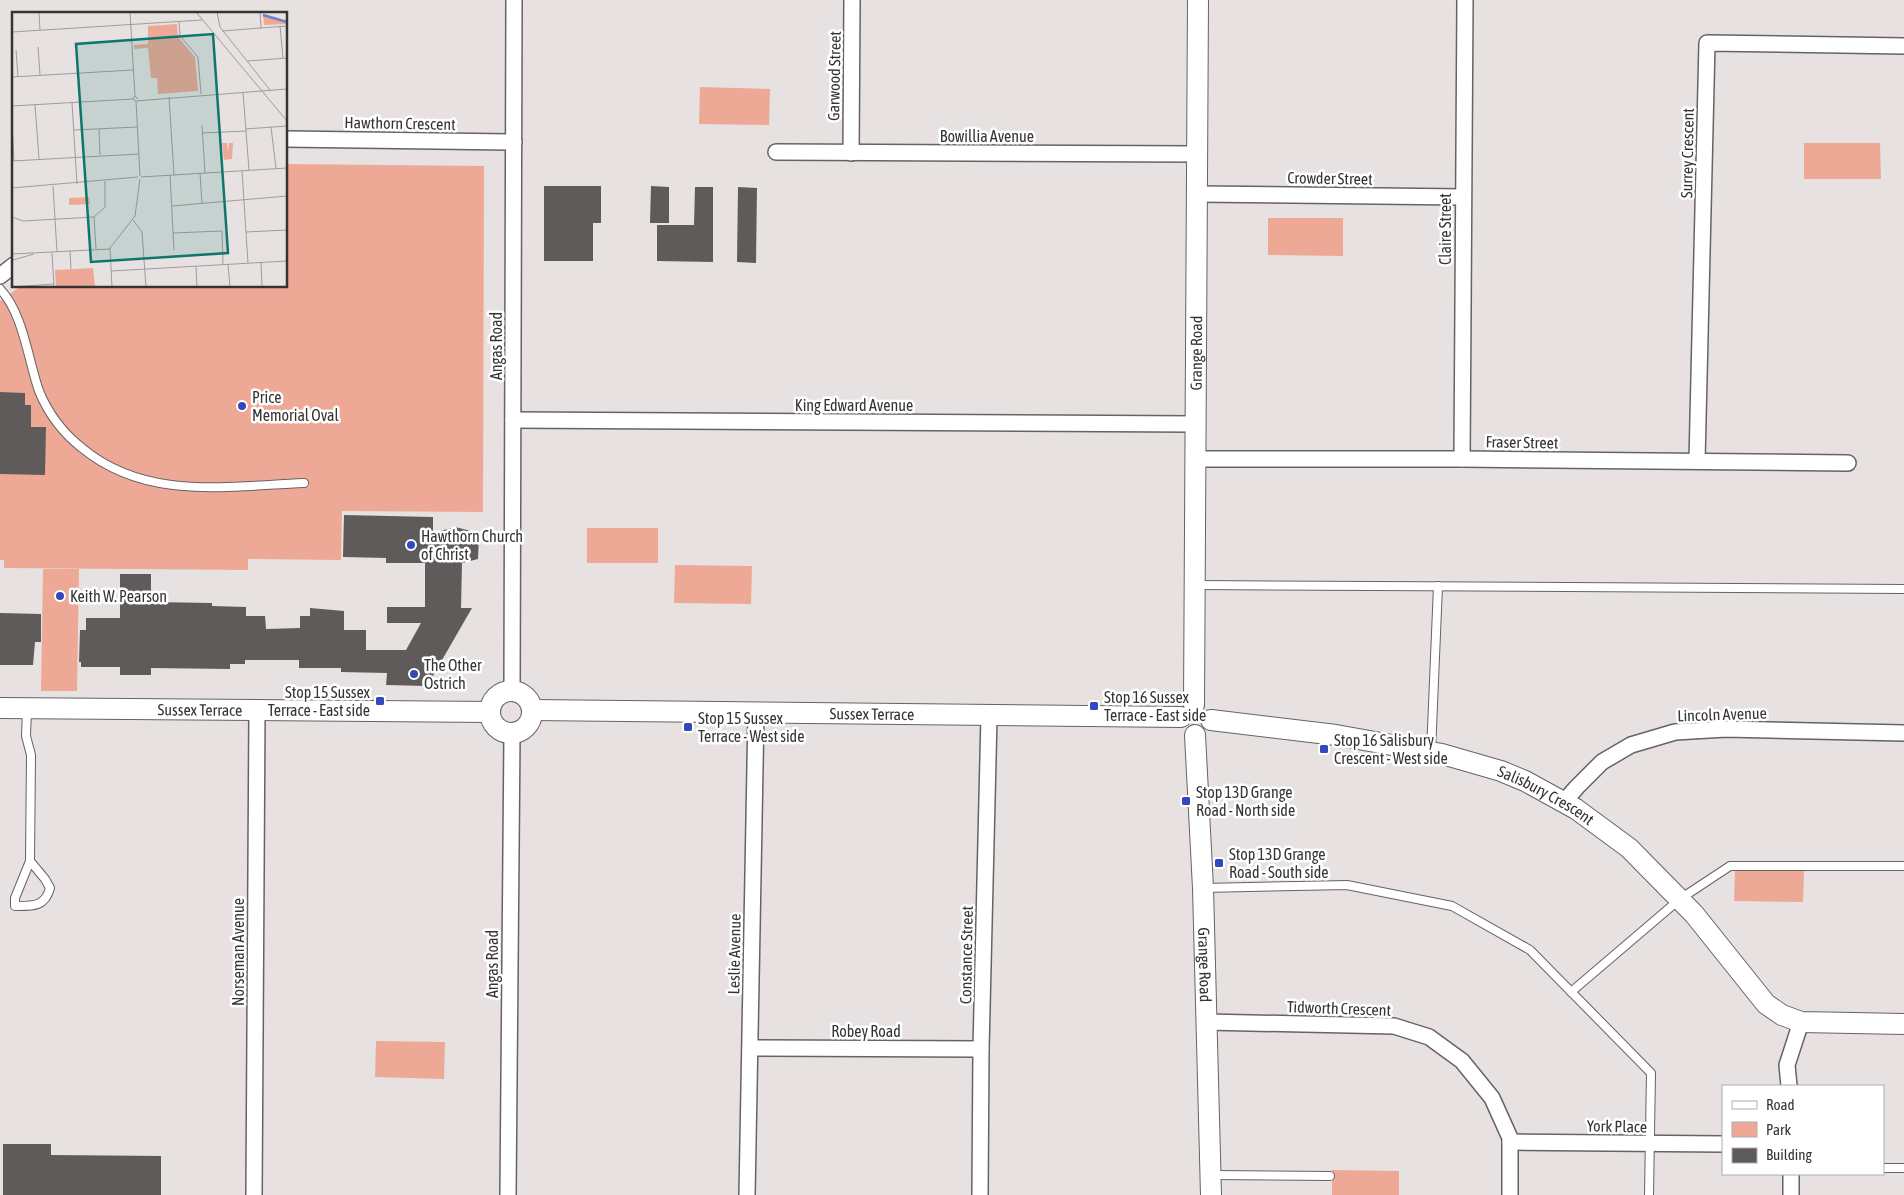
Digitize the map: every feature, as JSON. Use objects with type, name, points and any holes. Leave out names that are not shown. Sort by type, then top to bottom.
[{"type":"street","name":"Angas Road","points":[[512,691],[514,0]]},
{"type":"street","name":"Garwood Street","points":[[851,153],[852,0]]},
{"type":"street","name":"Grange Road","points":[[1187,711],[1194,585],[1198,0]]},
{"type":"street","name":"Claire Street","points":[[1462,458],[1465,0]]},
{"type":"street","name":"Surrey Crescent","points":[[1697,461],[1707,43],[1904,46]]},
{"type":"street","name":"Hawthorn Crescent","points":[[288,139],[514,142]]},
{"type":"street","name":"Bowillia Avenue","points":[[776,152],[1197,154]]},
{"type":"street","name":"Crowder Street","points":[[1197,194],[1463,196]]},
{"type":"street","points":[[0,276],[12,267]]},
{"type":"street","name":"King Edward Avenue","points":[[513,420],[1195,424]]},
{"type":"street","name":"Fraser Street","points":[[1195,459],[1462,458],[1848,463]]},
{"type":"street","points":[[512,691],[526,697],[532,710],[532,718],[524,729],[512,734],[499,730],[494,725],[490,712],[493,701],[498,695],[512,691]]},
{"type":"street","points":[[1204,707],[1210,720],[1208,729],[1195,735],[1191,735],[1184,730],[1180,721],[1187,711],[1204,707]]},
{"type":"street","name":"Sussex Terrace","points":[[0,708],[490,712]]},
{"type":"street","name":"Norseman Avenue","points":[[254,1195],[257,710]]},
{"type":"street","name":"Sussex Terrace","points":[[532,710],[989,716],[1187,711]]},
{"type":"street","name":"Leslie Avenue","points":[[747,1195],[756,713]]},
{"type":"street","name":"Constance Street","points":[[980,1195],[981,1049],[989,716]]},
{"type":"street","name":"Salisbury Crescent","points":[[1210,720],[1336,735],[1432,752],[1501,771],[1525,781],[1564,802],[1629,848],[1680,899],[1766,1004],[1782,1015],[1808,1023]]},
{"type":"street","name":"Lincoln Avenue","points":[[1564,802],[1602,762],[1631,745],[1676,732],[1726,729],[1904,733]]},
{"type":"street","name":"Angas Road","points":[[508,1195],[512,734]]},
{"type":"street","name":"Grange Road","points":[[1195,735],[1203,888],[1211,1195]]},
{"type":"street","name":"Tidworth Crescent","points":[[1206,1022],[1394,1026],[1429,1036],[1462,1061],[1492,1098],[1510,1142],[1510,1195]]},
{"type":"street","points":[[1788,1085],[1787,1065],[1808,1023],[1904,1024]]},
{"type":"street","name":"Robey Road","points":[[750,1048],[981,1049]]},
{"type":"street","name":"York Place","points":[[1510,1142],[1722,1144]]},
{"type":"street","points":[[1791,1175],[1791,1195]]},
{"type":"lane","points":[[0,288],[15,312],[40,392],[49,411],[70,438],[97,460],[132,477],[170,486],[304,484]]},
{"type":"lane","points":[[1194,585],[1904,589]]},
{"type":"lane","points":[[1432,752],[1438,586]]},
{"type":"lane","points":[[27,708],[26,736],[31,755],[30,861],[15,898],[15,906],[33,906],[41,903],[48,896],[50,888],[30,861]]},
{"type":"lane","points":[[1571,992],[1680,899],[1730,866],[1904,866]]},
{"type":"lane","points":[[1203,888],[1347,884],[1452,906],[1530,950],[1651,1073],[1649,1195]]},
{"type":"lane","points":[[1884,1168],[1904,1168]]},
{"type":"lane","points":[[1211,1175],[1330,1176]]},
{"type":"green space","points":[[700,87],[770,89],[769,125],[699,124]]},
{"type":"green space","points":[[1804,143],[1880,143],[1881,179],[1804,179]]},
{"type":"green space","name":"Price Memorial Oval","points":[[288,164],[484,166],[483,512],[342,511],[341,560],[248,559],[248,570],[4,568],[4,560],[0,560],[0,301],[18,288],[288,288]]},
{"type":"green space","points":[[1268,218],[1343,218],[1343,256],[1268,255]]},
{"type":"green space","points":[[587,528],[658,528],[658,563],[587,563]]},
{"type":"green space","points":[[675,565],[752,566],[751,604],[674,603]]},
{"type":"green space","points":[[43,569],[79,569],[77,691],[41,691]]},
{"type":"green space","points":[[1735,869],[1804,870],[1803,902],[1734,901]]},
{"type":"green space","points":[[376,1041],[445,1042],[444,1079],[375,1077]]},
{"type":"green space","points":[[1332,1170],[1399,1171],[1399,1195],[1332,1195]]},
{"type":"building","points":[[544,186],[601,186],[601,223],[593,223],[593,261],[544,261]]},
{"type":"building","points":[[651,186],[669,187],[669,223],[650,223]]},
{"type":"building","points":[[695,187],[713,187],[713,262],[657,261],[657,225],[694,225]]},
{"type":"building","points":[[738,187],[757,188],[756,263],[737,262]]},
{"type":"building","points":[[0,392],[25,393],[25,405],[31,405],[31,427],[46,427],[45,475],[0,474]]},
{"type":"building","points":[[344,515],[433,517],[433,533],[455,527],[479,533],[478,559],[462,563],[461,608],[472,608],[427,686],[386,685],[387,673],[341,672],[341,668],[299,668],[299,660],[245,660],[245,664],[230,664],[230,669],[151,668],[151,675],[120,675],[120,667],[81,667],[81,662],[79,662],[80,630],[86,630],[86,618],[120,618],[120,574],[151,574],[151,602],[212,603],[212,606],[246,607],[246,616],[265,616],[266,629],[300,628],[300,616],[310,616],[310,608],[344,611],[344,630],[366,630],[366,650],[406,650],[421,623],[387,623],[387,607],[425,607],[425,563],[386,563],[386,558],[343,557]]},
{"type":"building","points":[[0,613],[41,614],[41,642],[35,642],[33,665],[0,665]]},
{"type":"building","points":[[3,1144],[51,1144],[51,1155],[161,1156],[161,1195],[3,1195]]},
{"type":"place","name":"Price Memorial Oval","points":[[242,406]]},
{"type":"place","name":"Hawthorn Church of Christ","points":[[411,545]]},
{"type":"place","name":"Keith W. Pearson","points":[[60,596]]},
{"type":"place","name":"The Other Ostrich","points":[[414,674]]},
{"type":"place","name":"Stop 15 Sussex Terrace - East side","points":[[380,701]]},
{"type":"place","name":"Stop 16 Sussex Terrace - East side","points":[[1094,706]]},
{"type":"place","name":"Stop 15 Sussex Terrace - West side","points":[[688,727]]},
{"type":"place","name":"Stop 16 Salisbury Crescent - West side","points":[[1324,749]]},
{"type":"place","name":"Stop 13D Grange Road - North side","points":[[1186,801]]},
{"type":"place","name":"Stop 13D Grange Road - South side","points":[[1219,863]]}]
